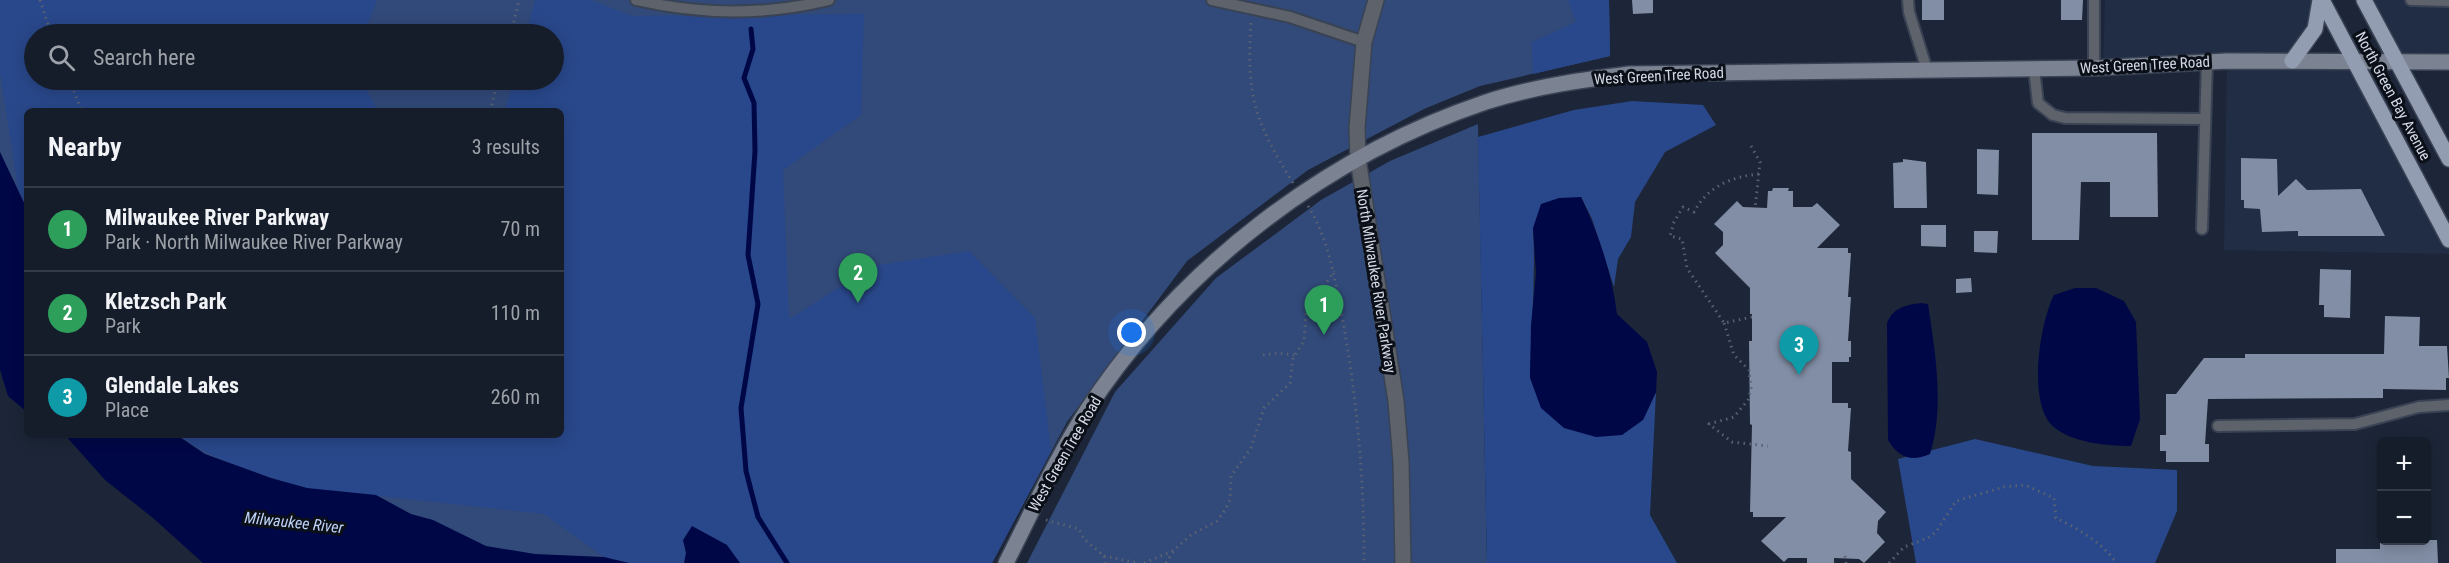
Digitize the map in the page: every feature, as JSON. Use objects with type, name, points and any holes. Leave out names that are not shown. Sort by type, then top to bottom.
[{"type":"main road","points":[[2292,61],[2315,29],[2321,0]]},
{"type":"main road","name":"North Green Bay Avenue","points":[[2321,0],[2449,240]]},
{"type":"main road","name":"North Green Bay Avenue","points":[[2364,0],[2449,159]]},
{"type":"street","name":"North Milwaukee River Parkway","points":[[1376,0],[1364,42],[1357,128],[1358,159],[1396,401],[1401,462],[1403,563]]},
{"type":"street","name":"West Green Tree Road","points":[[1006,563],[1081,420],[1130,351],[1168,307],[1220,258],[1300,193],[1408,133],[1487,102],[1584,79],[1652,73],[2094,68],[2207,62],[2449,62]]},
{"type":"lane","points":[[636,0],[666,7],[730,12],[786,11],[829,0]]},
{"type":"lane","points":[[1212,0],[1290,17],[1364,42]]},
{"type":"lane","points":[[1908,0],[1909,12],[1927,70]]},
{"type":"lane","points":[[2094,0],[2094,68]]},
{"type":"lane","points":[[2411,0],[2449,1]]},
{"type":"lane","points":[[2202,229],[2207,62]]},
{"type":"lane","points":[[2034,69],[2038,103],[2053,115],[2083,119],[2204,119]]},
{"type":"lane","points":[[2218,426],[2355,424],[2419,407],[2449,405]]},
{"type":"path","points":[[39,0],[47,24]]},
{"type":"path","points":[[513,24],[519,0]]},
{"type":"path","points":[[1251,19],[1248,63],[1253,106],[1264,134],[1290,178]]},
{"type":"path","points":[[73,90],[81,108]]},
{"type":"path","points":[[491,108],[495,90]]},
{"type":"path","points":[[1751,146],[1760,162],[1759,187],[1755,187],[1755,209]]},
{"type":"path","points":[[1760,174],[1726,182],[1704,197],[1694,212],[1683,207],[1674,222],[1670,236],[1682,239],[1687,268],[1724,323],[1734,355],[1749,370],[1751,388],[1748,400],[1734,417],[1708,424],[1732,442],[1768,446]]},
{"type":"path","points":[[1310,209],[1322,230],[1334,271],[1350,356],[1362,444],[1364,563]]},
{"type":"path","points":[[1166,563],[1173,552],[1191,535],[1217,521],[1225,510],[1230,500],[1231,476],[1251,448],[1264,408],[1290,383],[1295,355],[1304,340],[1307,301],[1324,286],[1334,271]]},
{"type":"path","points":[[1724,323],[1752,317]]},
{"type":"path","points":[[1263,355],[1277,353],[1295,355]]},
{"type":"path","points":[[1890,563],[1904,547],[1928,538],[1936,532],[1956,501],[2004,487],[2025,485],[2054,498],[2056,518],[2075,527],[2110,555],[2116,563]]},
{"type":"path","points":[[1045,520],[1079,529],[1084,539],[1104,556],[1138,563]]},
{"type":"path","points":[[1144,563],[1173,552]]},
{"type":"path","points":[[1104,556],[1105,563]]},
{"type":"path","points":[[1845,556],[1846,563]]},
{"type":"shaded area","points":[[0,0],[1609,0],[1610,56],[1480,86],[1424,109],[1308,170],[1187,261],[1067,422],[992,563],[454,563],[122,438],[564,438],[564,108],[24,108],[24,319],[0,281]]},
{"type":"shaded area","points":[[0,0],[377,0],[368,24],[24,24],[24,90],[366,90],[376,108],[24,108],[24,204],[19,195],[0,72]]},
{"type":"shaded area","points":[[535,0],[591,0],[632,16],[864,14],[861,115],[783,170],[789,319],[873,266],[969,251],[1035,318],[1051,451],[992,563],[740,563],[726,545],[683,540],[686,553],[684,563],[629,563],[604,557],[544,514],[307,488],[240,467],[182,438],[564,438],[564,108],[506,108],[511,90],[564,90],[564,24],[529,24]]},
{"type":"shaded area","points":[[1568,0],[1609,0],[1610,56],[1533,74],[1532,42],[1576,22]]},
{"type":"shaded area","points":[[2105,0],[2320,0],[2293,61],[2354,62],[2449,240],[2449,254],[2224,250],[2227,61],[2103,68]]},
{"type":"shaded area","points":[[2364,0],[2449,0],[2449,62],[2396,62]]},
{"type":"shaded area","points":[[1632,101],[1703,105],[1716,125],[1665,152],[1635,202],[1631,237],[1618,259],[1614,287],[1592,219],[1581,197],[1533,228],[1534,284],[1530,378],[1643,420],[1656,392],[1650,515],[1677,563],[1487,563],[1478,137],[1574,110]]},
{"type":"shaded area","points":[[1478,124],[1487,563],[1027,563],[1115,392],[1216,278],[1321,200],[1390,161]]},
{"type":"shaded area","points":[[1975,439],[2093,466],[2177,470],[2177,511],[2155,563],[1916,563],[1898,459]]},
{"type":"water","points":[[0,152],[24,203],[24,409],[8,396],[0,370]]},
{"type":"water","points":[[1581,197],[1604,254],[1617,314],[1647,342],[1657,372],[1656,392],[1643,420],[1622,435],[1596,437],[1564,428],[1541,408],[1530,378],[1531,325],[1536,273],[1533,228],[1541,204],[1559,198]]},
{"type":"water","points":[[2075,288],[2096,288],[2124,301],[2136,322],[2140,419],[2131,446],[2102,444],[2072,437],[2055,428],[2046,417],[2038,383],[2038,363],[2044,324],[2054,295]]},
{"type":"water","points":[[1921,303],[1928,304],[1937,379],[1937,418],[1930,454],[1911,458],[1897,451],[1888,440],[1887,323],[1900,308]]},
{"type":"water","name":"Milwaukee River","points":[[68,438],[181,438],[205,454],[271,478],[307,488],[376,495],[411,514],[433,520],[486,546],[535,554],[604,557],[629,563],[203,563],[153,518],[105,480]]},
{"type":"water","points":[[692,526],[727,545],[740,563],[684,563],[686,553],[683,540]]},
{"type":"building","points":[[1632,0],[1653,0],[1653,13],[1633,14]]},
{"type":"building","points":[[1922,0],[1944,0],[1944,20],[1922,20]]},
{"type":"building","points":[[2061,0],[2083,0],[2082,20],[2061,20]]},
{"type":"building","points":[[2032,133],[2157,133],[2158,217],[2110,217],[2110,182],[2081,182],[2079,240],[2032,240]]},
{"type":"building","points":[[1977,149],[1999,150],[1998,195],[1977,194]]},
{"type":"building","points":[[2241,158],[2277,159],[2278,196],[2296,179],[2307,190],[2361,189],[2385,236],[2298,236],[2298,231],[2262,232],[2260,209],[2244,208],[2244,200],[2241,200]]},
{"type":"building","points":[[1903,159],[1926,162],[1927,208],[1894,208],[1893,163],[1903,162]]},
{"type":"building","points":[[1773,188],[1789,188],[1788,191],[1793,191],[1793,207],[1812,207],[1817,203],[1840,225],[1817,248],[1848,248],[1848,253],[1851,253],[1848,341],[1851,341],[1851,357],[1849,357],[1849,362],[1832,362],[1832,403],[1848,403],[1848,408],[1851,408],[1848,451],[1851,452],[1851,479],[1886,512],[1878,521],[1877,533],[1885,542],[1864,563],[1859,559],[1834,558],[1834,563],[1807,563],[1807,558],[1788,558],[1784,562],[1761,541],[1786,517],[1753,517],[1753,512],[1750,512],[1752,425],[1750,424],[1749,341],[1752,341],[1752,314],[1750,314],[1750,288],[1715,253],[1723,245],[1723,232],[1714,224],[1737,201],[1743,207],[1767,208],[1768,191],[1772,191]]},
{"type":"building","points":[[1921,225],[1946,225],[1946,247],[1921,246]]},
{"type":"building","points":[[1974,231],[1998,231],[1997,253],[1974,252]]},
{"type":"building","points":[[2320,269],[2351,270],[2350,318],[2324,317],[2324,305],[2319,305]]},
{"type":"building","points":[[1971,278],[1972,292],[1956,293],[1956,279]]},
{"type":"building","points":[[2385,316],[2420,317],[2419,346],[2447,346],[2449,378],[2446,378],[2446,390],[2383,389],[2383,398],[2208,399],[2205,444],[2209,444],[2209,462],[2166,462],[2166,451],[2160,451],[2160,435],[2166,435],[2166,394],[2176,394],[2204,358],[2245,358],[2245,354],[2384,354]]},
{"type":"building","points":[[2431,540],[2437,540],[2438,563],[2336,563],[2336,549],[2380,549],[2380,545],[2431,545]]},
{"type":"waterway","points":[[751,29],[753,49],[744,78],[754,103],[755,151],[748,255],[758,304],[741,408],[746,471],[758,517],[787,563]]},
{"type":"place","name":"Kletzsch Park","points":[[858,303]]},
{"type":"place","name":"Milwaukee River Parkway","points":[[1324,335]]},
{"type":"place","name":"Glendale Lakes","points":[[1799,375]]}]
